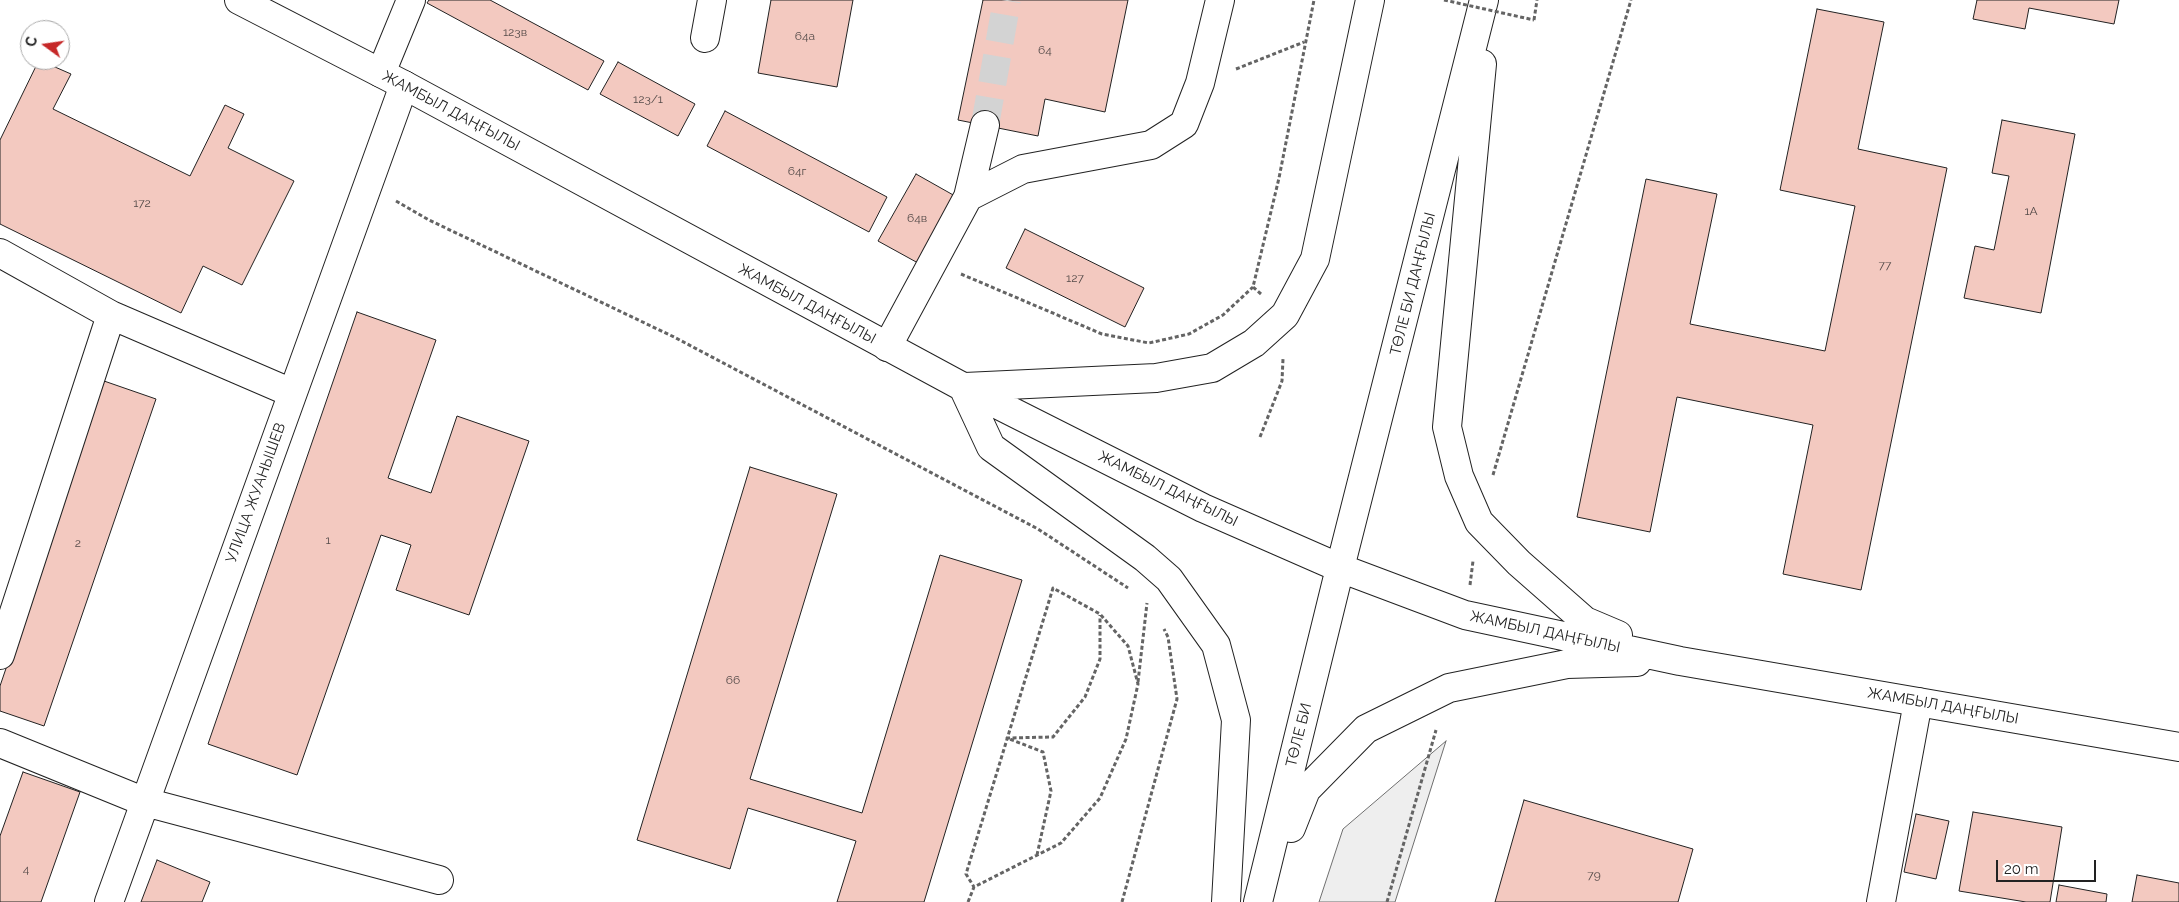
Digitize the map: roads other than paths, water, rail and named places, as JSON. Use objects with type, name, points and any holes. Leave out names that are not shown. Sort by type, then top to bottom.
[{"type":"main road","name":"ЖАМБЫЛ ДАҢҒЫЛЫ","points":[[238,0],[392,79],[963,387],[1203,508],[1340,568],[1465,616],[1680,661],[2179,748]]},
{"type":"main road","name":"УЛИЦА ЖУАНЫШЕВ","points":[[109,902],[367,185],[411,0]]},
{"type":"main road","points":[[705,38],[712,0]]},
{"type":"main road","points":[[968,197],[1024,169],[1151,145],[1184,124],[1200,83],[1220,0]]},
{"type":"main road","points":[[1226,902],[1236,720],[1216,645],[1170,579],[1145,558],[991,448],[963,387],[1156,378],[1212,368],[1254,343],[1285,315],[1316,259],[1370,0]]},
{"type":"main road","name":"ТӨЛЕ БИ ДАҢҒЫЛЫ","points":[[1340,568],[1484,0]]},
{"type":"main road","points":[[1488,0],[1447,427],[1459,476],[1479,522],[1519,563],[1586,621],[1680,661]]},
{"type":"main road","points":[[887,347],[968,197],[985,125]]},
{"type":"main road","points":[[0,253],[111,315],[292,393]]},
{"type":"main road","points":[[0,655],[111,315]]},
{"type":"main road","name":"ТӨЛЕ БИ","points":[[1258,902],[1340,568]]},
{"type":"main road","points":[[1263,902],[1306,790],[1366,729],[1449,688],[1567,664],[1680,661]]},
{"type":"main road","points":[[1882,902],[1918,702]]},
{"type":"main road","points":[[0,743],[145,802],[439,880]]},
{"type":"tunnel","points":[[985,125],[1007,0]]}]
